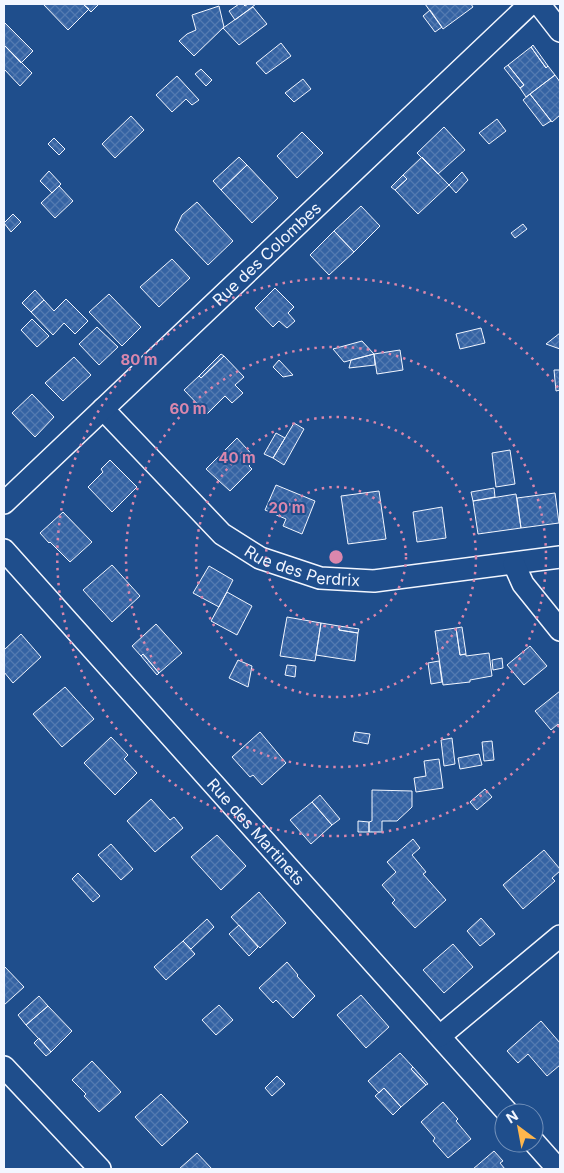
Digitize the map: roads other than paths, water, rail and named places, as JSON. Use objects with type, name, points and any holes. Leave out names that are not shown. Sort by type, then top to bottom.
[{"type":"street","name":"Rue des Colombes","points":[[4,503],[530,4]]},
{"type":"street","points":[[539,4],[560,30]]},
{"type":"street","name":"Rue des Perdrix","points":[[103,409],[222,534],[260,558],[320,578],[374,581],[560,557]]},
{"type":"street","name":"Rue des Martinets","points":[[4,550],[499,1103]]},
{"type":"street","points":[[514,564],[523,584],[560,630]]},
{"type":"street","points":[[440,1036],[560,936]]},
{"type":"street","points":[[4,1067],[100,1169]]},
{"type":"street","points":[[544,1153],[558,1169]]}]
